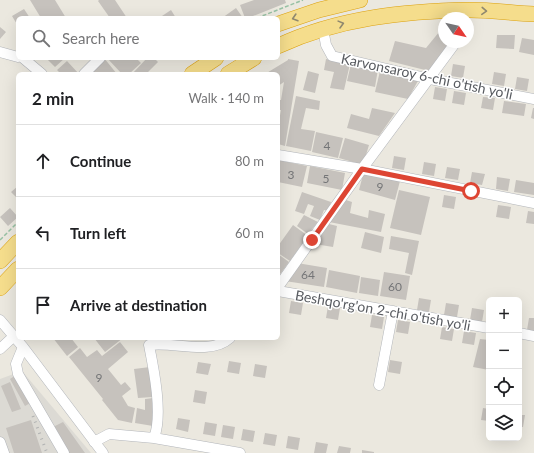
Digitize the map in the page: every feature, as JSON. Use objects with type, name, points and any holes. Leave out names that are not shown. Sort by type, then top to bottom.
[{"type":"highway","points":[[280,23],[319,10],[360,0]]},
{"type":"highway","points":[[280,45],[323,29],[391,14],[471,10],[534,14]]},
{"type":"highway","points":[[195,72],[213,60]]},
{"type":"highway","points":[[231,72],[251,60]]},
{"type":"highway","points":[[0,261],[16,244]]},
{"type":"highway","points":[[0,288],[16,271]]},
{"type":"street","name":"Karvonsaroy 6-chi o'tish yo'li","points":[[323,29],[326,45],[332,56],[430,79],[534,99]]},
{"type":"street","points":[[280,284],[362,169],[452,48]]},
{"type":"street","points":[[0,52],[16,56]]},
{"type":"street","points":[[25,60],[40,72]]},
{"type":"street","points":[[86,72],[98,60]]},
{"type":"street","points":[[280,155],[362,169],[534,203]]},
{"type":"street","name":"Beshqo'rg'on 2-chi o'tish yo'li","points":[[280,291],[486,327]]},
{"type":"street","points":[[379,385],[393,311]]},
{"type":"street","points":[[2,325],[16,338]]},
{"type":"street","points":[[0,349],[14,336]]},
{"type":"street","points":[[522,336],[534,336]]},
{"type":"street","points":[[17,340],[103,453]]},
{"type":"street","points":[[154,438],[158,417],[154,366],[150,345],[158,344],[207,347],[226,342],[228,340]]},
{"type":"street","points":[[23,347],[16,364],[18,374],[64,453]]},
{"type":"street","points":[[94,442],[109,434],[154,438],[240,453]]},
{"type":"street","points":[[0,442],[4,453]]},
{"type":"path","points":[[262,16],[303,0]]},
{"type":"path","points":[[0,240],[16,224]]},
{"type":"shaded area","points":[[22,371],[91,453],[0,453],[0,379]]},
{"type":"building","points":[[30,0],[55,0],[65,16],[40,16]]},
{"type":"building","points":[[115,0],[126,16],[109,16],[98,1]]},
{"type":"building","points":[[254,0],[285,0],[286,3],[253,16],[244,16],[240,5]]},
{"type":"building","points":[[236,8],[242,16],[225,16]]},
{"type":"building","points":[[24,9],[29,16],[16,16],[16,23],[12,16]]},
{"type":"building","points":[[171,10],[175,16],[162,16]]},
{"type":"building","points":[[0,27],[6,32],[0,39]]},
{"type":"building","points":[[438,33],[438,48],[446,48],[429,71],[389,61],[395,41],[426,48]]},
{"type":"building","points":[[497,35],[515,35],[514,49],[496,48]]},
{"type":"building","points":[[522,38],[534,40],[534,55],[519,52]]},
{"type":"building","points":[[326,59],[350,64],[344,90],[330,88],[334,72],[324,70]]},
{"type":"building","points":[[48,60],[63,60],[55,67]]},
{"type":"building","points":[[102,60],[106,60],[115,72],[88,72]]},
{"type":"building","points":[[109,60],[138,60],[141,63],[131,72],[120,72]]},
{"type":"building","points":[[145,60],[156,60],[158,62],[148,72],[134,72]]},
{"type":"building","points":[[288,60],[299,61],[285,146],[280,145],[280,100],[284,82],[280,85],[280,72],[268,72]]},
{"type":"building","points":[[67,61],[77,72],[59,72],[57,70]]},
{"type":"building","points":[[351,64],[378,69],[375,87],[347,81]]},
{"type":"building","points":[[453,64],[465,66],[463,78],[451,76]]},
{"type":"building","points":[[308,71],[319,74],[315,93],[303,90]]},
{"type":"building","points":[[380,71],[419,79],[408,99],[375,92]]},
{"type":"building","points":[[494,72],[506,74],[504,86],[492,84]]},
{"type":"building","points":[[517,77],[529,79],[527,91],[515,89]]},
{"type":"building","points":[[435,87],[447,89],[445,101],[433,99]]},
{"type":"building","points":[[454,91],[466,93],[464,105],[452,103]]},
{"type":"building","points":[[296,96],[320,101],[319,110],[306,108],[301,129],[315,131],[311,151],[286,146]]},
{"type":"building","points":[[483,97],[495,98],[493,110],[481,108]]},
{"type":"building","points":[[504,101],[526,104],[524,116],[502,113]]},
{"type":"building","points":[[372,108],[395,113],[379,136],[347,128],[351,114],[369,119]]},
{"type":"building","points":[[534,108],[534,119],[531,118]]},
{"type":"building","points":[[316,132],[343,138],[338,158],[312,152]]},
{"type":"building","points":[[345,138],[369,145],[363,165],[339,158]]},
{"type":"building","points":[[394,156],[406,158],[404,170],[392,168]]},
{"type":"building","points":[[280,160],[307,166],[302,187],[280,182]]},
{"type":"building","points":[[424,162],[436,164],[434,176],[422,174]]},
{"type":"building","points":[[310,166],[345,173],[342,190],[307,183]]},
{"type":"building","points":[[447,167],[460,169],[458,180],[445,178]]},
{"type":"building","points":[[364,171],[400,181],[395,200],[359,190]]},
{"type":"building","points":[[472,172],[485,174],[482,185],[470,183]]},
{"type":"building","points":[[497,177],[510,179],[508,191],[496,189]]},
{"type":"building","points":[[516,180],[534,183],[534,195],[514,192]]},
{"type":"building","points":[[16,188],[16,197],[11,192]]},
{"type":"building","points":[[399,190],[430,197],[421,235],[390,228]]},
{"type":"building","points":[[302,192],[331,202],[328,211],[324,210],[320,220],[310,216],[314,206],[308,204],[304,214],[295,211]]},
{"type":"building","points":[[444,195],[456,197],[454,209],[442,207]]},
{"type":"building","points":[[346,200],[352,202],[350,213],[368,218],[369,210],[385,214],[381,232],[329,222]]},
{"type":"building","points":[[498,205],[511,207],[509,219],[496,217]]},
{"type":"building","points":[[10,208],[16,215],[16,219],[8,226],[0,217]]},
{"type":"building","points":[[528,211],[534,212],[534,224],[526,223]]},
{"type":"building","points":[[304,215],[318,222],[308,234],[297,226]]},
{"type":"building","points":[[329,224],[337,226],[333,247],[315,244]]},
{"type":"building","points":[[293,225],[308,236],[290,261],[280,254],[280,243]]},
{"type":"building","points":[[365,232],[384,237],[381,253],[361,248]]},
{"type":"building","points":[[391,236],[419,241],[412,275],[405,273],[409,253],[389,249]]},
{"type":"building","points":[[280,255],[289,262],[280,274]]},
{"type":"building","points":[[297,263],[327,268],[324,287],[285,281]]},
{"type":"building","points":[[329,270],[360,276],[357,293],[326,287]]},
{"type":"building","points":[[384,272],[410,276],[406,300],[380,296]]},
{"type":"building","points":[[361,277],[380,280],[378,296],[359,293]]},
{"type":"building","points":[[419,298],[431,300],[429,312],[417,310]]},
{"type":"building","points":[[291,301],[303,303],[301,315],[289,313]]},
{"type":"building","points":[[446,303],[459,305],[457,317],[444,315]]},
{"type":"building","points":[[328,306],[340,308],[338,320],[326,318]]},
{"type":"building","points":[[472,308],[484,310],[482,322],[470,320]]},
{"type":"building","points":[[372,315],[384,317],[382,329],[370,327]]},
{"type":"building","points":[[529,318],[534,318],[534,331],[527,330]]},
{"type":"building","points":[[398,320],[410,322],[408,334],[396,332]]},
{"type":"building","points":[[442,327],[454,329],[452,341],[440,339]]},
{"type":"building","points":[[464,331],[476,333],[474,345],[462,343]]},
{"type":"building","points":[[480,339],[486,340],[486,369],[473,367]]},
{"type":"building","points":[[55,340],[73,340],[78,347],[67,356]]},
{"type":"building","points":[[96,340],[120,340],[105,352]]},
{"type":"building","points":[[120,342],[128,352],[108,369],[121,385],[125,382],[131,389],[122,396],[128,406],[135,408],[132,423],[118,420],[69,357],[80,348],[87,357],[97,350],[102,356]]},
{"type":"building","points":[[390,360],[402,362],[400,374],[388,372]]},
{"type":"building","points":[[229,361],[241,363],[239,374],[227,372]]},
{"type":"building","points":[[198,362],[211,364],[208,375],[196,373]]},
{"type":"building","points":[[255,364],[267,366],[265,378],[253,376]]},
{"type":"building","points":[[150,367],[153,397],[138,398],[134,369]]},
{"type":"building","points":[[16,375],[32,402],[25,406],[10,379]]},
{"type":"building","points":[[10,382],[21,409],[12,412],[1,386]]},
{"type":"building","points":[[195,390],[207,392],[205,404],[193,402]]},
{"type":"building","points":[[153,398],[153,426],[135,423],[137,408],[145,410],[145,399]]},
{"type":"building","points":[[483,408],[486,408],[486,421],[481,420]]},
{"type":"building","points":[[522,415],[525,415],[523,427]]},
{"type":"building","points":[[178,418],[190,420],[188,432],[176,429]]},
{"type":"building","points":[[31,420],[42,453],[14,453],[6,428]]},
{"type":"building","points":[[63,422],[85,453],[69,453],[53,427]]},
{"type":"building","points":[[205,422],[217,424],[215,436],[203,434]]},
{"type":"building","points":[[223,425],[235,427],[233,439],[221,437]]},
{"type":"building","points":[[243,429],[255,431],[253,442],[241,440]]},
{"type":"building","points":[[265,433],[277,435],[275,446],[263,444]]},
{"type":"building","points":[[288,436],[300,438],[298,450],[286,448]]},
{"type":"building","points":[[316,442],[328,444],[326,453],[314,453]]},
{"type":"building","points":[[339,446],[351,448],[350,453],[337,453]]},
{"type":"building","points":[[362,450],[374,452],[374,453],[362,453]]},
{"type":"railway","points":[[33,416],[47,453]]},
{"type":"route","points":[[312,240],[362,169],[471,191]]}]
